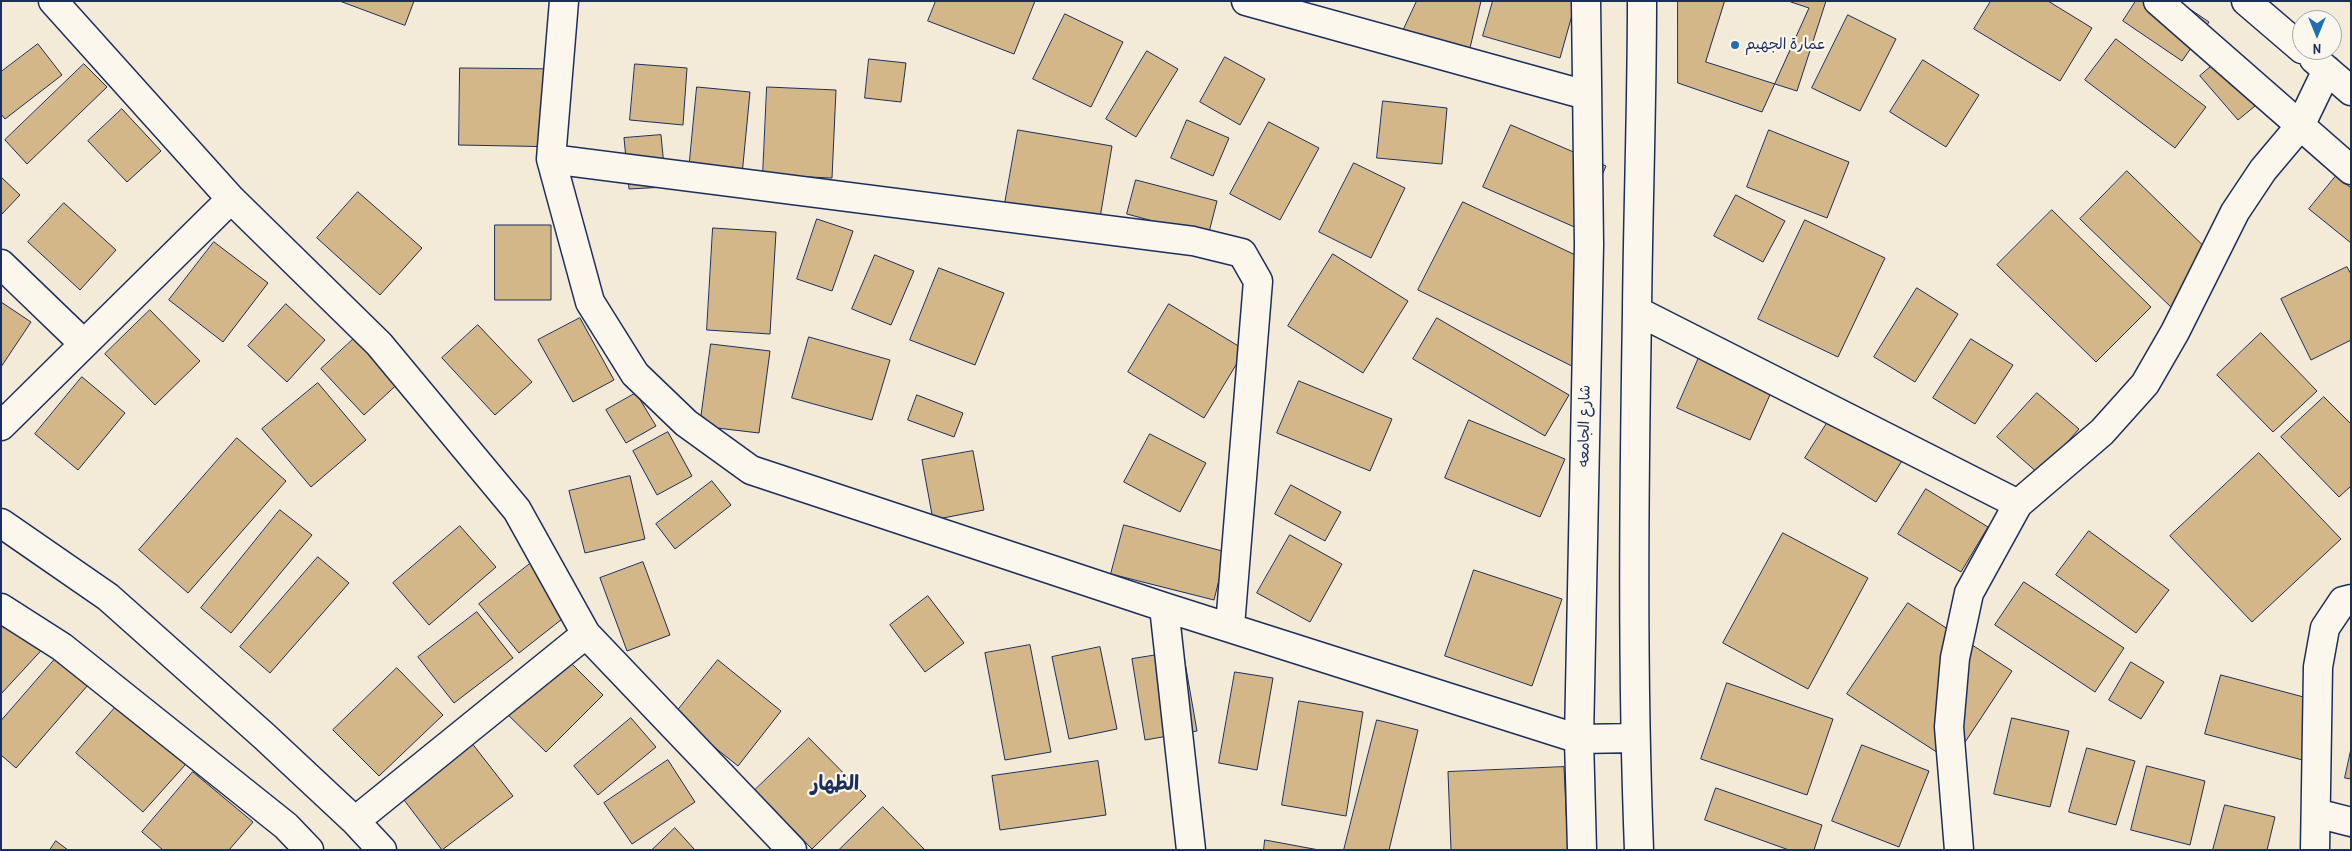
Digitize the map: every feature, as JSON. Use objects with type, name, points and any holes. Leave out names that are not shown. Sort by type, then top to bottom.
[{"type":"street","points":[[52,1],[231,199],[379,344],[517,510],[586,634],[792,850]]},
{"type":"street","points":[[564,1],[551,159],[590,302],[635,374],[686,423],[751,470],[1164,607],[1230,626],[1579,739],[1635,738]]},
{"type":"street","points":[[1246,1],[1586,95]]},
{"type":"street","name":"شارع الجامعه","points":[[1582,850],[1579,739],[1589,245],[1586,1]]},
{"type":"street","points":[[1639,850],[1635,738],[1636,311],[1642,87],[1642,1]]},
{"type":"street","points":[[2158,1],[2351,170]]},
{"type":"street","points":[[2246,1],[2292,40]]},
{"type":"street","points":[[2316,60],[2351,91]]},
{"type":"street","points":[[1959,850],[1949,727],[1955,658],[1969,593],[2018,504],[2102,432],[2145,384],[2175,332],[2235,212],[2263,170],[2300,126],[2327,70]]},
{"type":"street","points":[[551,159],[1193,241],[1242,253],[1258,281],[1230,626]]},
{"type":"street","points":[[1,426],[231,199]]},
{"type":"street","points":[[1,264],[84,344]]},
{"type":"street","points":[[1636,311],[2018,504]]},
{"type":"street","points":[[1,523],[108,597],[264,736],[355,821],[382,850]]},
{"type":"street","points":[[2316,850],[2318,667],[2325,628],[2343,601],[2351,599]]},
{"type":"street","points":[[1164,607],[1191,850]]},
{"type":"street","points":[[1,608],[62,647],[286,826],[309,850]]},
{"type":"street","points":[[355,821],[586,634]]},
{"type":"street","points":[[2316,813],[2351,822]]},
{"type":"building","points":[[340,1],[414,1],[405,25]]},
{"type":"building","points":[[936,1],[1035,1],[1014,54],[928,21]]},
{"type":"building","points":[[1417,1],[1481,1],[1470,48],[1402,33]]},
{"type":"building","points":[[1493,1],[1576,1],[1560,58],[1483,36]]},
{"type":"building","name":"عمارة الجهيم","points":[[1678,1],[1788,1],[1809,8],[1762,112],[1678,83]]},
{"type":"building","points":[[1725,1],[1826,1],[1797,91],[1706,62]]},
{"type":"building","points":[[1991,1],[2048,1],[2092,28],[2060,81],[1974,29]]},
{"type":"building","points":[[2136,1],[2178,1],[2209,22],[2182,61],[2123,21]]},
{"type":"building","points":[[1065,14],[1123,42],[1091,107],[1033,79]]},
{"type":"building","points":[[1848,15],[1896,39],[1860,111],[1812,88]]},
{"type":"building","points":[[2116,39],[2206,107],[2175,148],[2085,80]]},
{"type":"building","points":[[38,44],[62,75],[5,119],[1,114],[1,72]]},
{"type":"building","points":[[1147,51],[1178,69],[1136,137],[1106,119]]},
{"type":"building","points":[[2227,53],[2266,97],[2238,120],[2200,76]]},
{"type":"building","points":[[1225,57],[1265,79],[1240,125],[1200,102]]},
{"type":"building","points":[[869,59],[906,63],[901,102],[865,98]]},
{"type":"building","points":[[1923,60],[1979,95],[1946,147],[1890,112]]},
{"type":"building","points":[[84,64],[107,87],[27,164],[5,140]]},
{"type":"building","points":[[635,64],[687,68],[683,125],[630,120]]},
{"type":"building","points":[[460,68],[566,69],[564,147],[459,145]]},
{"type":"building","points":[[697,87],[750,92],[742,175],[689,170]]},
{"type":"building","points":[[767,87],[836,90],[832,178],[763,175]]},
{"type":"building","points":[[1383,101],[1447,108],[1442,164],[1377,158]]},
{"type":"building","points":[[122,109],[161,151],[127,182],[88,141]]},
{"type":"building","points":[[1187,120],[1229,138],[1213,176],[1171,158]]},
{"type":"building","points":[[1269,122],[1319,148],[1280,220],[1230,194]]},
{"type":"building","points":[[1511,125],[1606,166],[1579,229],[1483,187]]},
{"type":"building","points":[[1018,130],[1112,146],[1099,224],[1004,209]]},
{"type":"building","points":[[1769,130],[1849,162],[1827,218],[1747,187]]},
{"type":"building","points":[[661,135],[666,187],[629,189],[624,138]]},
{"type":"building","points":[[1354,163],[1405,188],[1371,258],[1319,232]]},
{"type":"building","points":[[2127,171],[2221,263],[2174,310],[2080,219]]},
{"type":"building","points":[[2336,176],[2351,188],[2351,243],[2309,209]]},
{"type":"building","points":[[1,177],[20,195],[1,215]]},
{"type":"building","points":[[1136,180],[1217,201],[1208,236],[1127,214]]},
{"type":"building","points":[[358,192],[422,248],[380,295],[317,238]]},
{"type":"building","points":[[1736,195],[1785,221],[1763,262],[1714,236]]},
{"type":"building","points":[[1463,202],[1586,260],[1580,370],[1418,290]]},
{"type":"building","points":[[64,203],[116,250],[80,290],[28,242]]},
{"type":"building","points":[[2052,210],[2151,307],[2096,362],[1997,265]]},
{"type":"building","points":[[817,219],[853,231],[832,291],[797,279]]},
{"type":"building","points":[[1805,220],[1885,258],[1838,357],[1758,319]]},
{"type":"building","points":[[495,225],[551,225],[551,300],[495,300]]},
{"type":"building","points":[[713,228],[776,232],[770,334],[707,330]]},
{"type":"building","points":[[214,242],[268,283],[223,342],[169,300]]},
{"type":"building","points":[[1333,254],[1408,301],[1363,373],[1288,326]]},
{"type":"building","points":[[875,255],[914,271],[891,325],[852,309]]},
{"type":"building","points":[[2347,267],[2351,274],[2351,340],[2311,360],[2281,299]]},
{"type":"building","points":[[939,268],[1004,293],[975,365],[910,340]]},
{"type":"building","points":[[1917,288],[1958,314],[1915,382],[1874,357]]},
{"type":"building","points":[[1,302],[31,322],[1,367]]},
{"type":"building","points":[[286,304],[325,340],[287,382],[248,346]]},
{"type":"building","points":[[1169,304],[1245,350],[1204,418],[1128,372]]},
{"type":"building","points":[[150,310],[200,361],[155,405],[105,354]]},
{"type":"building","points":[[580,318],[614,380],[573,402],[538,340]]},
{"type":"building","points":[[1437,318],[1569,395],[1545,436],[1413,359]]},
{"type":"building","points":[[373,321],[416,367],[364,415],[321,369]]},
{"type":"building","points":[[478,325],[532,382],[495,415],[442,358]]},
{"type":"building","points":[[2261,333],[2317,391],[2273,432],[2217,375]]},
{"type":"building","points":[[809,337],[890,360],[872,420],[792,398]]},
{"type":"building","points":[[1707,339],[1780,372],[1750,440],[1677,408]]},
{"type":"building","points":[[1971,339],[2013,365],[1975,424],[1933,398]]},
{"type":"building","points":[[711,344],[770,351],[759,433],[700,426]]},
{"type":"building","points":[[82,377],[125,413],[78,470],[35,434]]},
{"type":"building","points":[[1299,381],[1392,419],[1370,471],[1277,433]]},
{"type":"building","points":[[318,383],[366,440],[311,487],[262,429]]},
{"type":"building","points":[[636,393],[656,426],[626,443],[606,410]]},
{"type":"building","points":[[2037,393],[2079,429],[2039,474],[1997,437]]},
{"type":"building","points":[[917,395],[963,413],[954,437],[908,420]]},
{"type":"building","points":[[2324,397],[2351,424],[2351,486],[2339,497],[2281,437]]},
{"type":"building","points":[[1841,401],[1912,445],[1876,502],[1805,458]]},
{"type":"building","points":[[1469,420],[1565,459],[1540,517],[1445,478]]},
{"type":"building","points":[[668,432],[692,476],[657,495],[633,451]]},
{"type":"building","points":[[1150,434],[1206,463],[1180,512],[1124,482]]},
{"type":"building","points":[[237,438],[286,481],[188,593],[139,550]]},
{"type":"building","points":[[973,451],[984,510],[933,520],[922,460]]},
{"type":"building","points":[[2259,453],[2341,539],[2252,622],[2170,536]]},
{"type":"building","points":[[630,476],[645,539],[585,553],[569,491]]},
{"type":"building","points":[[712,481],[731,505],[675,549],[656,524]]},
{"type":"building","points":[[1291,485],[1341,512],[1325,541],[1275,514]]},
{"type":"building","points":[[1926,489],[1988,527],[1961,572],[1898,534]]},
{"type":"building","points":[[280,510],[312,535],[231,633],[201,608]]},
{"type":"building","points":[[1124,525],[1226,552],[1214,600],[1111,574]]},
{"type":"building","points":[[460,526],[496,567],[429,625],[393,583]]},
{"type":"building","points":[[2089,531],[2169,590],[2136,633],[2056,575]]},
{"type":"building","points":[[1783,533],[1868,578],[1808,689],[1723,643]]},
{"type":"building","points":[[1290,535],[1342,564],[1310,622],[1257,593]]},
{"type":"building","points":[[318,557],[349,583],[270,673],[240,647]]},
{"type":"building","points":[[643,562],[670,635],[627,651],[600,578]]},
{"type":"building","points":[[531,563],[571,612],[519,653],[479,604]]},
{"type":"building","points":[[1474,570],[1562,599],[1532,686],[1445,656]]},
{"type":"building","points":[[2024,582],[2124,648],[2095,692],[1995,625]]},
{"type":"building","points":[[928,596],[964,643],[925,672],[890,625]]},
{"type":"building","points":[[1,598],[49,642],[1,694]]},
{"type":"building","points":[[1908,603],[2012,671],[1952,762],[1847,694]]},
{"type":"building","points":[[477,612],[513,658],[454,703],[418,657]]},
{"type":"building","points":[[1030,645],[1051,752],[1005,760],[985,653]]},
{"type":"building","points":[[1100,647],[1117,729],[1069,739],[1052,657]]},
{"type":"building","points":[[559,651],[603,695],[546,752],[501,708]]},
{"type":"building","points":[[1183,651],[1197,731],[1145,740],[1132,659]]},
{"type":"building","points":[[56,658],[88,685],[16,768],[1,755],[1,721]]},
{"type":"building","points":[[718,660],[781,711],[738,766],[674,715]]},
{"type":"building","points":[[2131,662],[2164,682],[2141,719],[2109,700]]},
{"type":"building","points":[[397,668],[443,715],[379,776],[333,730]]},
{"type":"building","points":[[1235,672],[1273,678],[1257,770],[1219,763]]},
{"type":"building","points":[[2221,675],[2326,703],[2310,762],[2205,734]]},
{"type":"building","points":[[1727,683],[1833,719],[1807,795],[1701,759]]},
{"type":"building","points":[[126,695],[194,755],[143,812],[76,753]]},
{"type":"building","points":[[1299,701],[1363,712],[1346,816],[1282,805]]},
{"type":"building","points":[[631,718],[656,747],[598,795],[574,766]]},
{"type":"building","points":[[2012,718],[2069,731],[2050,807],[1994,794]]},
{"type":"building","points":[[1377,720],[1418,730],[1389,850],[1344,850]]},
{"type":"building","points":[[809,738],[866,796],[812,849],[755,790]]},
{"type":"building","points":[[471,742],[513,796],[442,850],[401,796]]},
{"type":"building","points":[[1862,745],[1929,771],[1899,847],[1832,821]]},
{"type":"building","points":[[2087,748],[2135,761],[2116,825],[2069,812]]},
{"type":"building","points":[[2351,749],[2351,779],[2345,778]]},
{"type":"building","points":[[668,760],[695,802],[632,844],[604,803]]},
{"type":"building","points":[[1098,761],[1106,815],[1000,830],[992,776]]},
{"type":"building","points":[[2147,766],[2205,781],[2190,845],[2131,830]]},
{"type":"building","points":[[1564,767],[1568,850],[1451,850],[1448,772]]},
{"type":"building","points":[[193,772],[253,822],[229,850],[163,850],[142,832]]},
{"type":"building","points":[[1716,788],[1822,825],[1814,850],[1789,850],[1705,820]]},
{"type":"building","points":[[2225,805],[2275,817],[2267,850],[2213,850]]},
{"type":"building","points":[[883,807],[925,850],[839,850]]},
{"type":"building","points":[[675,828],[695,850],[652,850]]},
{"type":"building","points":[[1265,840],[1319,850],[1264,850]]},
{"type":"building","points":[[56,841],[68,850],[50,850]]},
{"type":"place","name":"عمارة الجهيم","points":[[1735,45]]},
{"type":"district","name":"الظهار","points":[[835,785]]}]
